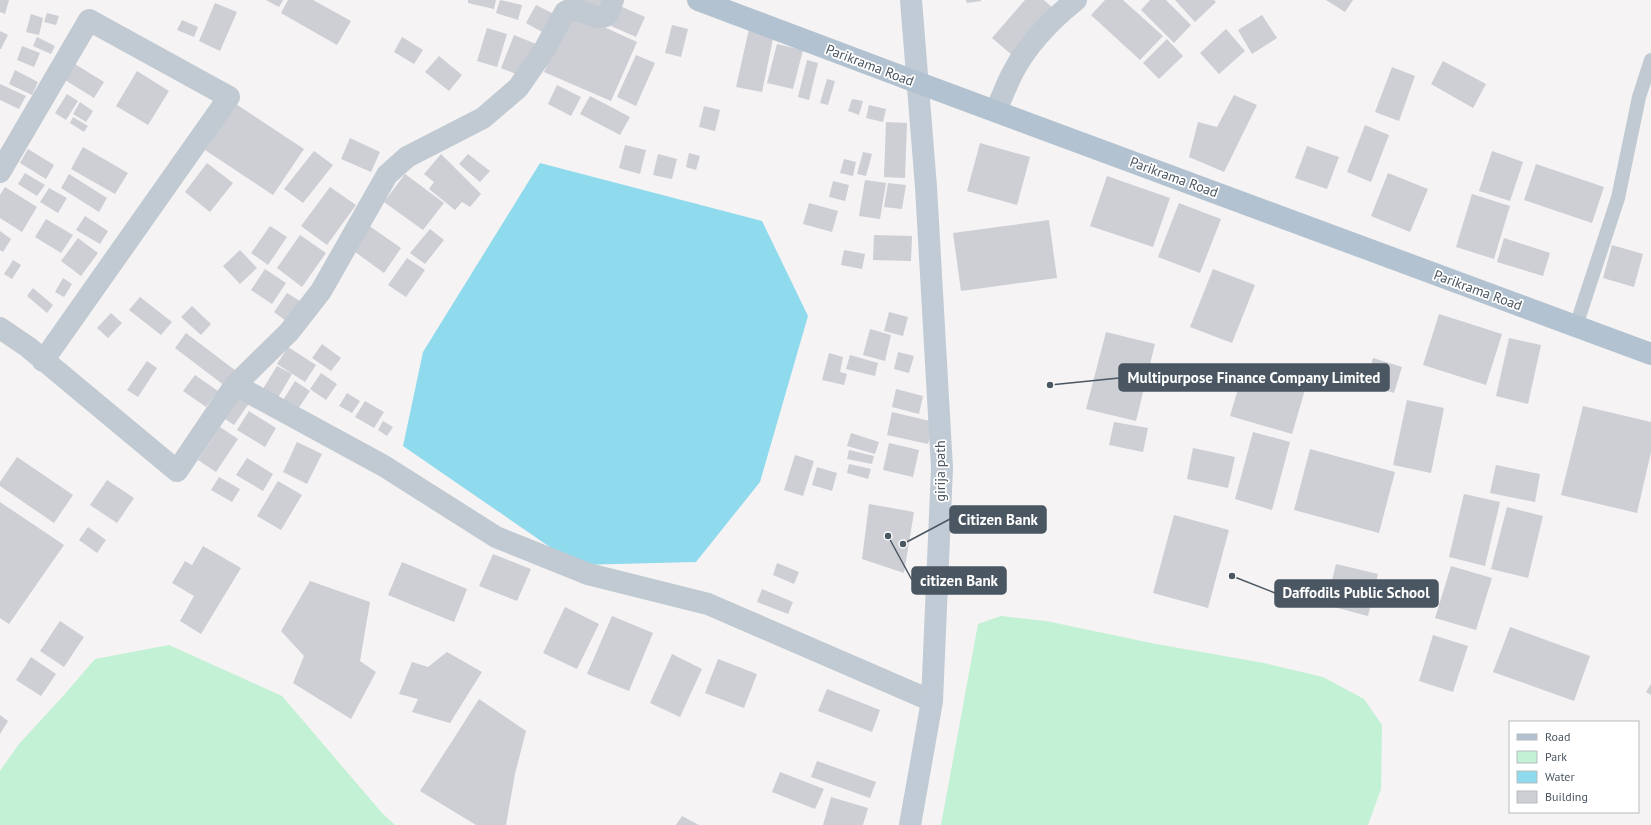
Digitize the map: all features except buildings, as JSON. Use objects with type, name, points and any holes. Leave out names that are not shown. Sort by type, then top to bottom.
[{"type":"main road","name":"Parikrama Road","points":[[698,0],[1651,354]]},
{"type":"main road","name":"girija path","points":[[910,825],[932,701],[942,468],[926,187],[919,83],[911,0]]},
{"type":"street","points":[[0,328],[28,347],[177,471],[236,385],[289,332],[320,291],[388,175],[406,157],[483,118],[518,88],[543,52],[565,12],[570,9],[575,9],[596,17],[603,17],[608,13],[613,0]]},
{"type":"street","points":[[996,111],[1012,73],[1035,39],[1063,10],[1076,0]]},
{"type":"street","points":[[0,172],[89,20],[229,97],[43,361]]},
{"type":"street","points":[[236,385],[384,466],[496,537],[588,574],[708,604],[932,701]]},
{"type":"lane","points":[[1576,326],[1618,198],[1640,97],[1651,60]]},
{"type":"green space","points":[[1001,616],[1046,621],[1156,644],[1264,663],[1323,677],[1364,699],[1382,725],[1381,789],[1368,825],[941,825],[978,624]]},
{"type":"green space","points":[[169,645],[282,696],[382,813],[395,825],[0,825],[0,771],[19,744],[95,659]]},
{"type":"water","points":[[540,163],[762,221],[808,316],[760,482],[696,562],[576,565],[403,446],[423,352]]},
{"type":"place","name":"Multipurpose Finance Company Limited","points":[[1050,385]]},
{"type":"place","name":"citizen Bank","points":[[888,536]]},
{"type":"place","name":"Citizen Bank","points":[[903,544]]},
{"type":"place","name":"Daffodils Public School","points":[[1232,576]]}]
